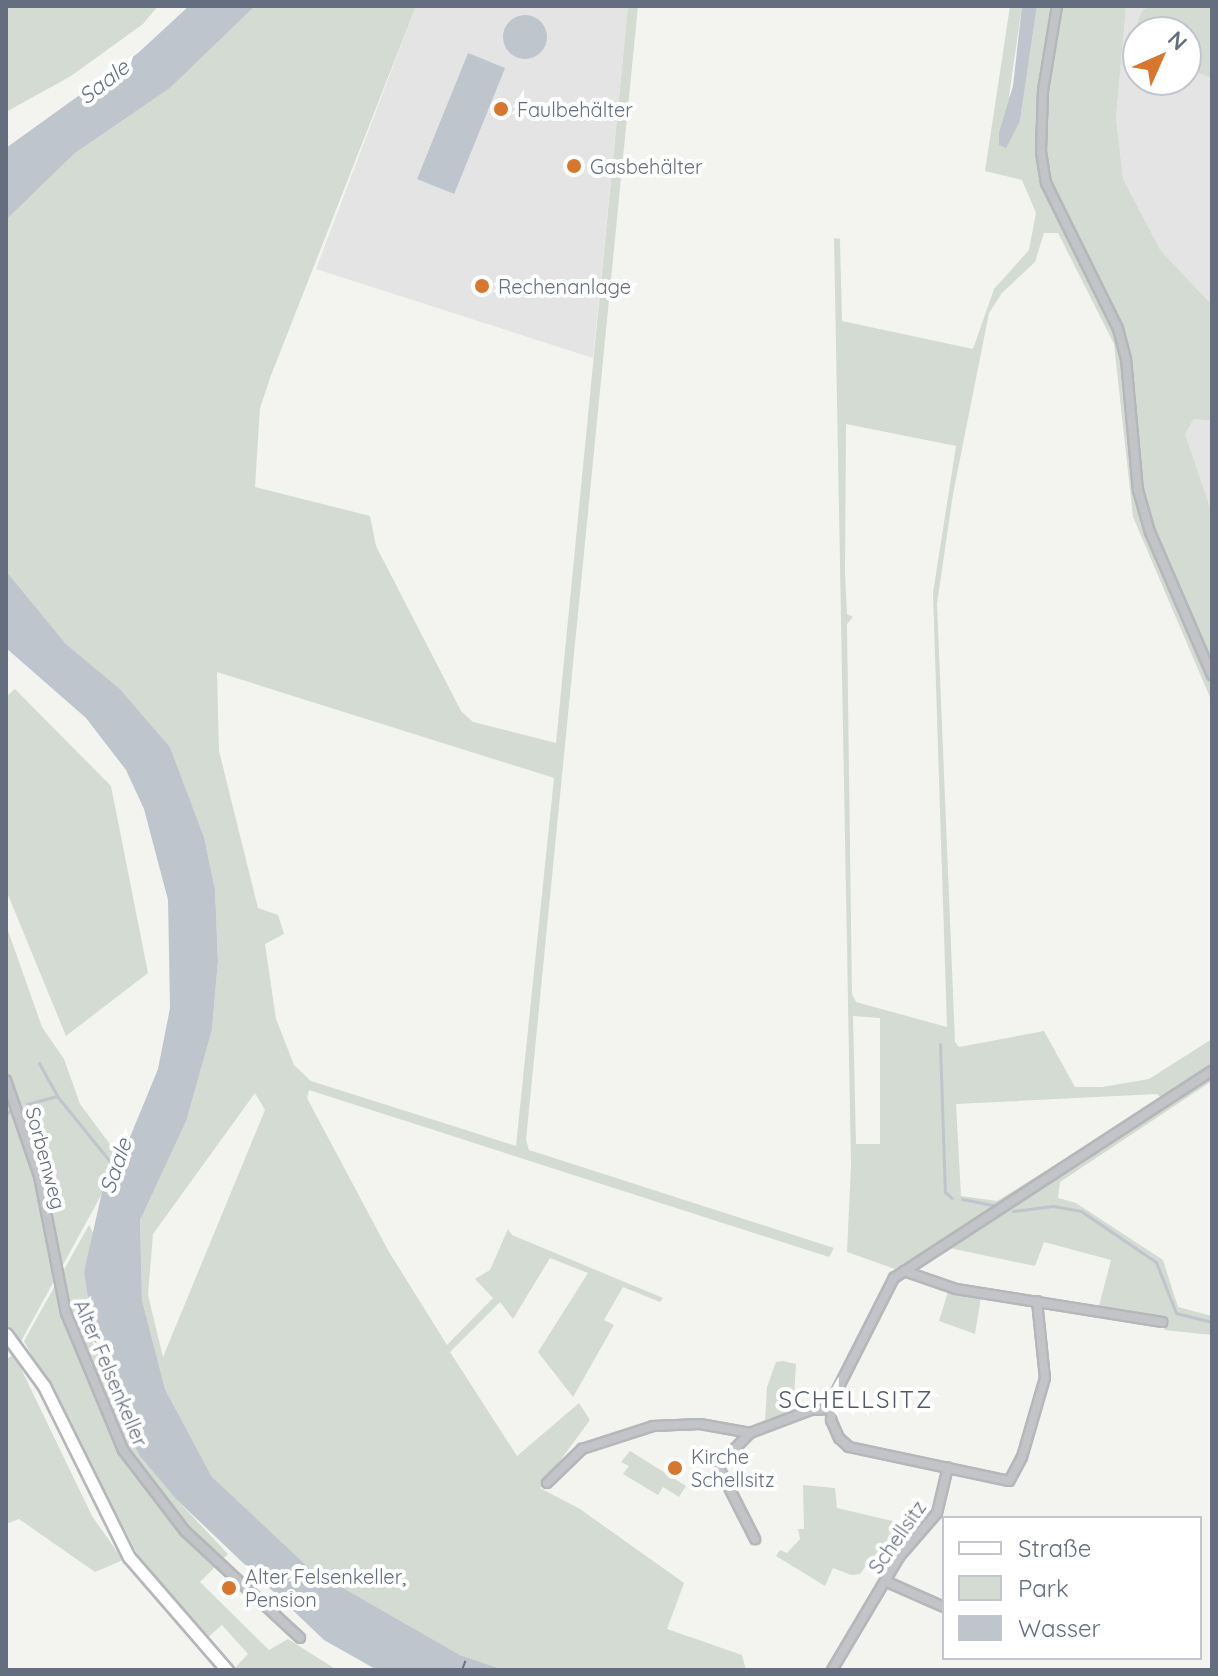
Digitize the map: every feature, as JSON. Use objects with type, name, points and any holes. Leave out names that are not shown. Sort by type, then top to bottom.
[{"type":"main road","points":[[6,1334],[44,1386],[124,1550],[227,1670]]},
{"type":"street","points":[[1057,6],[1043,91],[1041,152],[1046,183],[1118,329],[1142,504],[1181,614],[1212,675]]},
{"type":"street","points":[[1037,1301],[1045,1378],[1016,1471],[1009,1481],[849,1447],[839,1438],[831,1409],[886,1288],[904,1271],[1212,1071]]},
{"type":"street","name":"Sorbenweg","points":[[6,1080],[39,1176],[51,1245]]},
{"type":"street","name":"Alter Felsenkeller","points":[[51,1245],[73,1333],[137,1472],[185,1531],[300,1638]]},
{"type":"street","points":[[904,1271],[956,1289],[1162,1322]]},
{"type":"street","points":[[755,1539],[718,1466],[750,1433],[811,1410],[831,1409]]},
{"type":"street","points":[[547,1483],[582,1449],[653,1426],[700,1424],[750,1433]]},
{"type":"street","name":"Schellsitz","points":[[832,1670],[885,1581],[937,1513],[948,1467]]},
{"type":"street","points":[[885,1581],[942,1606]]},
{"type":"shaded area","points":[[416,6],[628,6],[593,358],[316,269]]},
{"type":"shaded area","points":[[1126,6],[1212,6],[1212,305],[1159,250],[1123,179],[1116,118],[1122,51],[1122,96],[1202,96],[1202,16],[1125,16]]},
{"type":"shaded area","points":[[1194,419],[1212,421],[1212,513],[1185,434]]},
{"type":"green space","points":[[6,6],[158,6],[143,24],[71,76],[6,112]]},
{"type":"green space","points":[[255,6],[416,6],[270,378],[260,408],[255,487],[370,516],[376,546],[461,711],[473,722],[556,743],[628,6],[638,6],[526,1140],[529,1150],[834,1248],[829,1257],[309,1090],[307,1098],[389,1252],[447,1345],[493,1298],[475,1279],[490,1270],[508,1229],[512,1235],[663,1298],[660,1302],[623,1287],[604,1320],[614,1325],[573,1397],[538,1352],[588,1273],[550,1258],[513,1319],[500,1302],[450,1352],[517,1456],[579,1403],[590,1420],[540,1488],[580,1509],[684,1583],[667,1629],[742,1655],[746,1670],[504,1670],[460,1655],[310,1569],[247,1515],[212,1477],[165,1389],[142,1300],[140,1220],[212,1029],[218,961],[215,889],[204,837],[170,747],[120,689],[66,644],[6,571],[6,220],[75,153],[170,88]],"holes":[[[217,672],[554,778],[516,1146],[311,1081],[294,1065],[276,1019],[265,944],[284,934],[278,915],[258,908],[219,751]],[[255,1093],[265,1110],[163,1357],[148,1295],[153,1234]]]},
{"type":"green space","points":[[1010,6],[1022,6],[1009,96],[1020,121],[1037,6],[1126,6],[1125,16],[1122,16],[1116,118],[1123,179],[1160,250],[1212,305],[1212,421],[1194,419],[1185,434],[1212,513],[1212,702],[1133,517],[1114,344],[1058,233],[1044,233],[1035,262],[1002,293],[989,313],[953,494],[937,604],[955,1042],[959,1047],[1044,1031],[1075,1087],[1102,1087],[1149,1079],[1212,1039],[1212,1081],[1060,1182],[1058,1198],[1076,1203],[1163,1260],[1178,1307],[1212,1316],[1212,1335],[1164,1330],[1168,1317],[1099,1306],[1111,1260],[1044,1242],[1035,1266],[935,1245],[895,1269],[847,1252],[851,1165],[834,238],[840,239],[842,321],[973,349],[994,289],[1029,250],[1036,213],[1022,180],[985,171]],"holes":[[[846,424],[956,446],[933,593],[947,1027],[856,1002],[852,994],[847,624],[853,617],[847,614],[845,574]],[[853,1016],[880,1018],[880,1144],[856,1144]],[[1157,1094],[1162,1098],[997,1201],[961,1196],[956,1104]]]},
{"type":"green space","points":[[1150,6],[1212,6],[1212,78],[1202,74],[1202,16],[1140,16]]},
{"type":"green space","points":[[15,689],[111,786],[148,973],[66,1036],[6,890],[6,697]]},
{"type":"green space","points":[[6,925],[42,1027],[64,1059],[80,1104],[121,1159],[14,1354],[6,1344]]},
{"type":"green space","points":[[89,1225],[94,1235],[84,1272],[97,1359],[177,1500],[228,1554],[200,1582],[269,1650],[288,1639],[337,1670],[233,1670],[248,1654],[222,1625],[206,1639],[140,1559],[24,1341]]},
{"type":"green space","points":[[948,1292],[981,1297],[975,1334],[939,1321]]},
{"type":"green space","points":[[14,1354],[92,1516],[123,1560],[95,1572],[19,1519],[6,1524],[6,1360]]},
{"type":"green space","points":[[776,1362],[796,1364],[793,1411],[765,1420],[767,1387]]},
{"type":"green space","points":[[630,1451],[686,1486],[679,1497],[663,1487],[658,1495],[623,1474],[629,1466],[621,1462]]},
{"type":"green space","points":[[803,1485],[835,1488],[837,1508],[905,1524],[897,1543],[889,1539],[884,1547],[879,1574],[865,1567],[860,1574],[851,1575],[833,1568],[825,1586],[776,1556],[780,1550],[787,1553],[800,1539],[798,1529],[804,1529]]},
{"type":"water","name":"Saale","points":[[189,6],[255,6],[170,88],[75,153],[6,220],[6,148],[138,53]]},
{"type":"water","points":[[1022,6],[1037,6],[1020,121],[1006,148],[999,145],[999,133],[1013,86]]},
{"type":"water","points":[[525,15],[541,21],[547,37],[541,53],[525,59],[509,53],[503,37],[509,21]]},
{"type":"water","points":[[468,53],[505,68],[454,194],[417,179]]},
{"type":"water","points":[[6,571],[66,644],[120,689],[170,747],[204,837],[215,889],[218,961],[212,1029],[186,1121],[140,1220],[142,1300],[165,1389],[212,1477],[310,1569],[460,1655],[504,1670],[377,1670],[324,1640],[177,1500],[140,1456],[109,1395],[97,1359],[84,1272],[102,1192],[121,1159],[158,1069],[170,1008],[168,900],[144,809],[126,770],[86,718],[6,648]]},
{"type":"waterway","points":[[940,1044],[945,1192],[952,1198]]},
{"type":"waterway","name":"Saale","points":[[39,1063],[57,1096],[117,1170]]},
{"type":"waterway","points":[[27,1104],[57,1096]]},
{"type":"waterway","points":[[6,1114],[10,1111]]},
{"type":"waterway","points":[[962,1199],[992,1205]]},
{"type":"waterway","points":[[1013,1211],[1053,1206],[1081,1211],[1156,1262],[1176,1313],[1212,1322]]},
{"type":"ferry route","points":[[462,1670],[467,1657]]},
{"type":"place","name":"Faulbehälter","points":[[501,109]]},
{"type":"place","name":"Gasbehälter","points":[[574,166]]},
{"type":"place","name":"Rechenanlage","points":[[482,286]]},
{"type":"place","name":"Kirche Schellsitz","points":[[675,1468]]},
{"type":"place","name":"Alter Felsenkeller, Pension","points":[[229,1588]]},
{"type":"district","name":"SCHELLSITZ","points":[[856,1400]]}]
